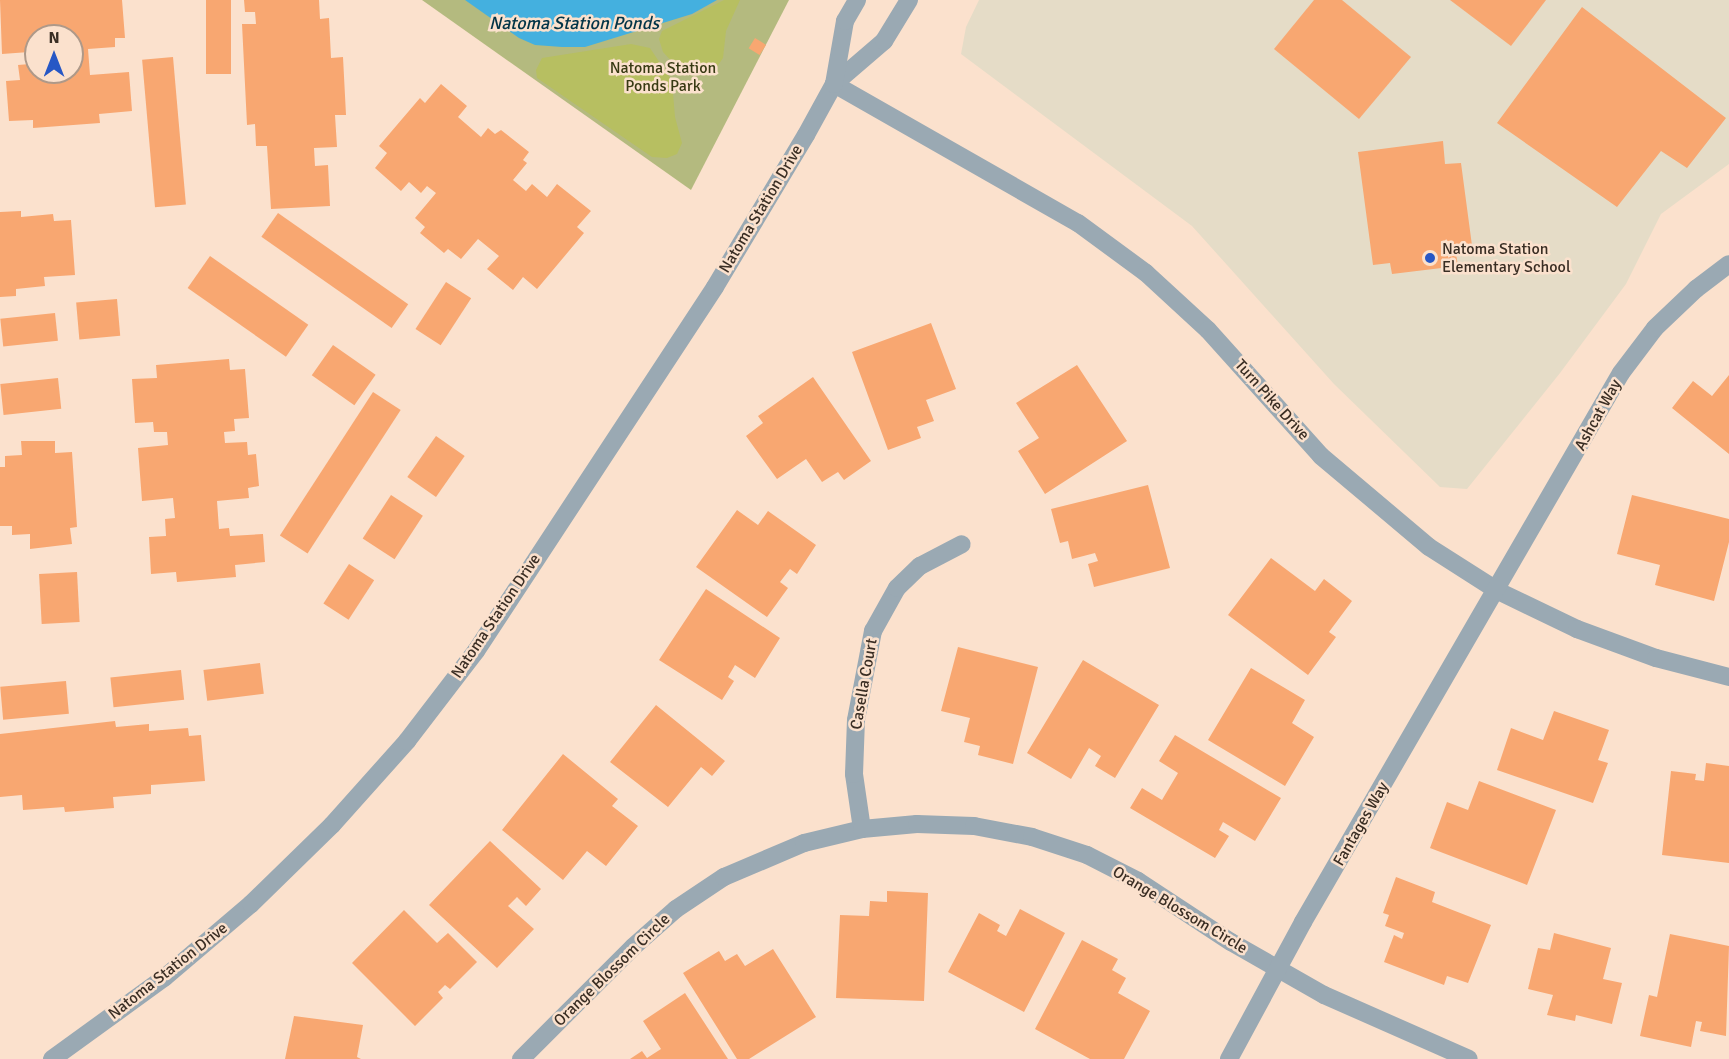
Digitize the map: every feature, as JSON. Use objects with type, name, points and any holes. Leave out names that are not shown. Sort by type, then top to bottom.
[{"type":"street","name":"Natoma Station Drive","points":[[834,84],[845,21],[857,0]]},
{"type":"street","name":"Natoma Station Drive","points":[[53,1059],[164,978],[251,904],[332,825],[407,741],[476,651],[715,287],[834,84],[884,41],[909,0]]},
{"type":"street","name":"Turn Pike Drive","points":[[834,84],[1078,223],[1146,273],[1209,330],[1321,456],[1363,495],[1429,547],[1498,591],[1587,633],[1656,658],[1729,677]]},
{"type":"street","name":"Ashcat Way","points":[[1498,591],[1621,373],[1656,328],[1696,289],[1729,264]]},
{"type":"street","name":"Casella Court","points":[[862,829],[854,774],[856,720],[873,631],[897,588],[920,566],[962,544]]},
{"type":"street","name":"Fantages Way","points":[[1229,1059],[1278,968],[1498,591]]},
{"type":"street","name":"Orange Blossom Circle","points":[[521,1059],[676,909],[724,877],[776,852],[862,829],[917,824],[974,826],[1032,837],[1087,855],[1138,881],[1278,968],[1395,1030],[1469,1059]]},
{"type":"shaded area","name":"Natoma Station Elementary School","points":[[979,0],[1729,0],[1729,164],[1661,214],[1626,284],[1560,373],[1467,489],[1440,487],[1334,384],[1192,226],[961,54],[966,27]]},
{"type":"green space","name":"Natoma Station Ponds Park","points":[[422,0],[789,0],[691,190]]},
{"type":"green space","points":[[724,0],[740,0],[726,31],[723,58],[714,71],[694,72],[675,65],[663,52],[659,39],[662,31]]},
{"type":"green space","points":[[631,44],[650,48],[672,81],[675,117],[682,143],[677,154],[667,158],[652,157],[537,78],[536,70],[542,58]]},
{"type":"water","name":"Natoma Station Ponds","points":[[465,0],[717,0],[692,14],[585,47],[562,47],[535,45],[519,38]]},
{"type":"building","points":[[0,0],[122,0],[125,38],[115,38],[115,47],[88,49],[90,75],[129,72],[132,111],[99,114],[100,123],[33,128],[33,120],[9,121],[6,81],[20,80],[18,65],[24,64],[24,84],[84,84],[84,24],[24,24],[24,52],[2,54]]},
{"type":"building","points":[[206,0],[231,0],[231,74],[206,74]]},
{"type":"building","points":[[244,0],[319,0],[320,19],[329,18],[331,58],[343,57],[346,115],[335,115],[337,147],[314,148],[315,166],[328,165],[330,206],[271,209],[267,146],[256,146],[255,124],[247,125],[242,24],[256,24],[255,12],[245,12]]},
{"type":"building","points":[[1314,0],[1342,0],[1411,57],[1359,119],[1274,49]]},
{"type":"building","points":[[1450,0],[1546,0],[1511,46]]},
{"type":"building","points":[[1582,7],[1726,118],[1687,168],[1661,151],[1617,207],[1497,123]]},
{"type":"building","points":[[755,38],[766,45],[760,55],[749,48]]},
{"type":"building","points":[[173,57],[186,204],[155,207],[142,60]]},
{"type":"building","points":[[441,84],[467,106],[458,117],[481,137],[488,128],[495,134],[501,130],[529,152],[523,160],[527,163],[513,180],[526,191],[532,184],[547,197],[557,184],[591,211],[577,227],[584,233],[537,289],[523,277],[513,290],[487,269],[499,256],[478,239],[461,259],[448,249],[444,253],[420,233],[425,227],[415,218],[436,193],[427,186],[421,193],[409,182],[401,191],[375,168],[387,153],[379,146],[420,98],[425,103]]},
{"type":"building","points":[[1443,141],[1445,164],[1461,163],[1473,253],[1456,254],[1458,266],[1392,274],[1390,263],[1373,265],[1358,152]]},
{"type":"building","points":[[21,211],[21,217],[53,214],[54,221],[71,220],[75,275],[44,277],[45,286],[16,289],[16,296],[0,297],[0,212]]},
{"type":"building","points":[[278,213],[408,304],[392,328],[261,237]]},
{"type":"building","points":[[210,256],[308,325],[286,357],[188,288]]},
{"type":"building","points":[[446,282],[471,298],[441,345],[416,329]]},
{"type":"building","points":[[117,299],[120,336],[79,339],[76,303]]},
{"type":"building","points":[[55,313],[58,341],[3,347],[0,319]]},
{"type":"building","points":[[931,323],[956,389],[926,400],[934,421],[917,427],[921,438],[888,450],[852,352]]},
{"type":"building","points":[[333,345],[376,375],[354,405],[312,375]]},
{"type":"building","points":[[229,359],[230,370],[245,369],[249,418],[234,419],[235,431],[224,432],[225,443],[247,442],[248,455],[256,454],[259,486],[248,488],[249,498],[217,501],[219,529],[229,528],[230,536],[263,534],[265,562],[235,565],[236,577],[177,582],[176,572],[151,574],[149,537],[166,536],[165,519],[175,518],[173,498],[142,501],[138,448],[168,445],[167,432],[154,432],[153,422],[135,423],[132,379],[157,378],[156,365]]},
{"type":"building","points":[[1077,365],[1127,441],[1045,494],[1018,451],[1039,438],[1016,403]]},
{"type":"building","points":[[1729,375],[1729,454],[1672,408],[1693,381],[1712,396]]},
{"type":"building","points":[[813,377],[871,461],[844,480],[838,472],[822,482],[806,459],[777,479],[746,436],[763,423],[758,416]]},
{"type":"building","points":[[58,378],[61,409],[4,415],[0,384]]},
{"type":"building","points":[[373,392],[401,410],[308,553],[280,535]]},
{"type":"building","points":[[436,436],[465,456],[436,497],[407,477]]},
{"type":"building","points":[[21,441],[55,441],[55,453],[72,452],[77,527],[70,528],[72,544],[30,549],[30,534],[12,535],[12,526],[0,526],[0,467],[5,467],[5,456],[22,455]]},
{"type":"building","points":[[1148,485],[1170,568],[1094,587],[1088,564],[1098,561],[1095,553],[1072,559],[1068,541],[1060,543],[1051,509]]},
{"type":"building","points":[[391,495],[423,516],[395,559],[363,539]]},
{"type":"building","points":[[1632,495],[1729,519],[1729,542],[1714,601],[1655,585],[1660,565],[1617,554]]},
{"type":"building","points":[[737,510],[758,525],[768,511],[816,545],[797,574],[790,569],[780,582],[788,588],[767,617],[696,567]]},
{"type":"building","points":[[1271,558],[1315,591],[1324,579],[1352,601],[1329,632],[1336,637],[1308,675],[1228,615]]},
{"type":"building","points":[[349,564],[374,580],[349,620],[323,603]]},
{"type":"building","points":[[77,572],[80,622],[42,624],[39,574]]},
{"type":"building","points":[[706,589],[780,638],[755,678],[735,665],[728,677],[734,681],[722,700],[659,660]]},
{"type":"building","points":[[958,647],[1038,667],[1013,764],[978,755],[980,746],[964,742],[970,718],[941,711]]},
{"type":"building","points":[[1083,660],[1159,705],[1115,778],[1095,766],[1101,756],[1089,748],[1071,779],[1027,753]]},
{"type":"building","points":[[260,663],[264,694],[207,701],[203,670]]},
{"type":"building","points":[[1251,668],[1305,700],[1292,723],[1314,737],[1285,786],[1208,740]]},
{"type":"building","points":[[181,670],[184,700],[114,707],[110,677]]},
{"type":"building","points":[[66,681],[69,714],[3,720],[0,687]]},
{"type":"building","points":[[656,705],[725,761],[712,776],[701,767],[668,807],[610,762]]},
{"type":"building","points":[[1554,711],[1609,730],[1598,760],[1608,763],[1593,803],[1497,770],[1511,728],[1543,740]]},
{"type":"building","points":[[115,721],[116,727],[149,724],[149,731],[188,728],[189,736],[201,735],[205,781],[151,785],[151,794],[113,797],[114,808],[65,812],[64,807],[23,810],[22,795],[0,797],[0,734]]},
{"type":"building","points":[[1175,735],[1281,798],[1255,841],[1223,822],[1219,830],[1229,836],[1215,858],[1130,808],[1142,788],[1162,800],[1178,773],[1159,761]]},
{"type":"building","points":[[563,754],[618,799],[612,806],[638,826],[606,866],[587,851],[563,880],[502,830]]},
{"type":"building","points":[[1706,763],[1729,766],[1729,863],[1662,855],[1671,771],[1696,774],[1695,780],[1704,781]]},
{"type":"building","points":[[1479,781],[1556,810],[1527,885],[1430,848],[1447,802],[1468,810]]},
{"type":"building","points":[[490,841],[541,889],[526,906],[517,897],[508,906],[534,929],[497,968],[429,905]]},
{"type":"building","points":[[1396,877],[1435,892],[1432,902],[1491,925],[1468,983],[1447,976],[1444,985],[1384,962],[1394,935],[1402,939],[1404,933],[1385,926],[1389,915],[1383,913]]},
{"type":"building","points":[[887,891],[928,893],[924,1001],[836,998],[840,915],[869,916],[870,901],[887,902]]},
{"type":"building","points":[[1020,909],[1065,933],[1024,1012],[948,972],[979,913],[1000,925],[997,931],[1006,936]]},
{"type":"building","points":[[404,910],[437,943],[448,933],[477,962],[450,989],[445,985],[438,992],[443,998],[415,1026],[352,963]]},
{"type":"building","points":[[1554,933],[1611,948],[1603,979],[1622,983],[1612,1024],[1576,1015],[1575,1021],[1547,1015],[1553,995],[1528,989],[1538,948],[1550,950]]},
{"type":"building","points":[[1670,934],[1729,946],[1726,1036],[1700,1031],[1702,1022],[1696,1021],[1691,1047],[1640,1036],[1649,995],[1657,997]]},
{"type":"building","points":[[1082,940],[1118,959],[1112,970],[1126,978],[1118,993],[1150,1011],[1124,1059],[1090,1059],[1035,1029]]},
{"type":"building","points":[[773,949],[816,1017],[749,1059],[737,1059],[683,973],[719,951],[725,961],[737,954],[745,966]]},
{"type":"building","points":[[685,993],[728,1059],[630,1059],[642,1051],[647,1058],[661,1049],[643,1021]]},
{"type":"building","points":[[294,1016],[363,1025],[357,1057],[361,1059],[285,1059]]},
{"type":"place","name":"Natoma Station Elementary School","points":[[1430,258]]}]
